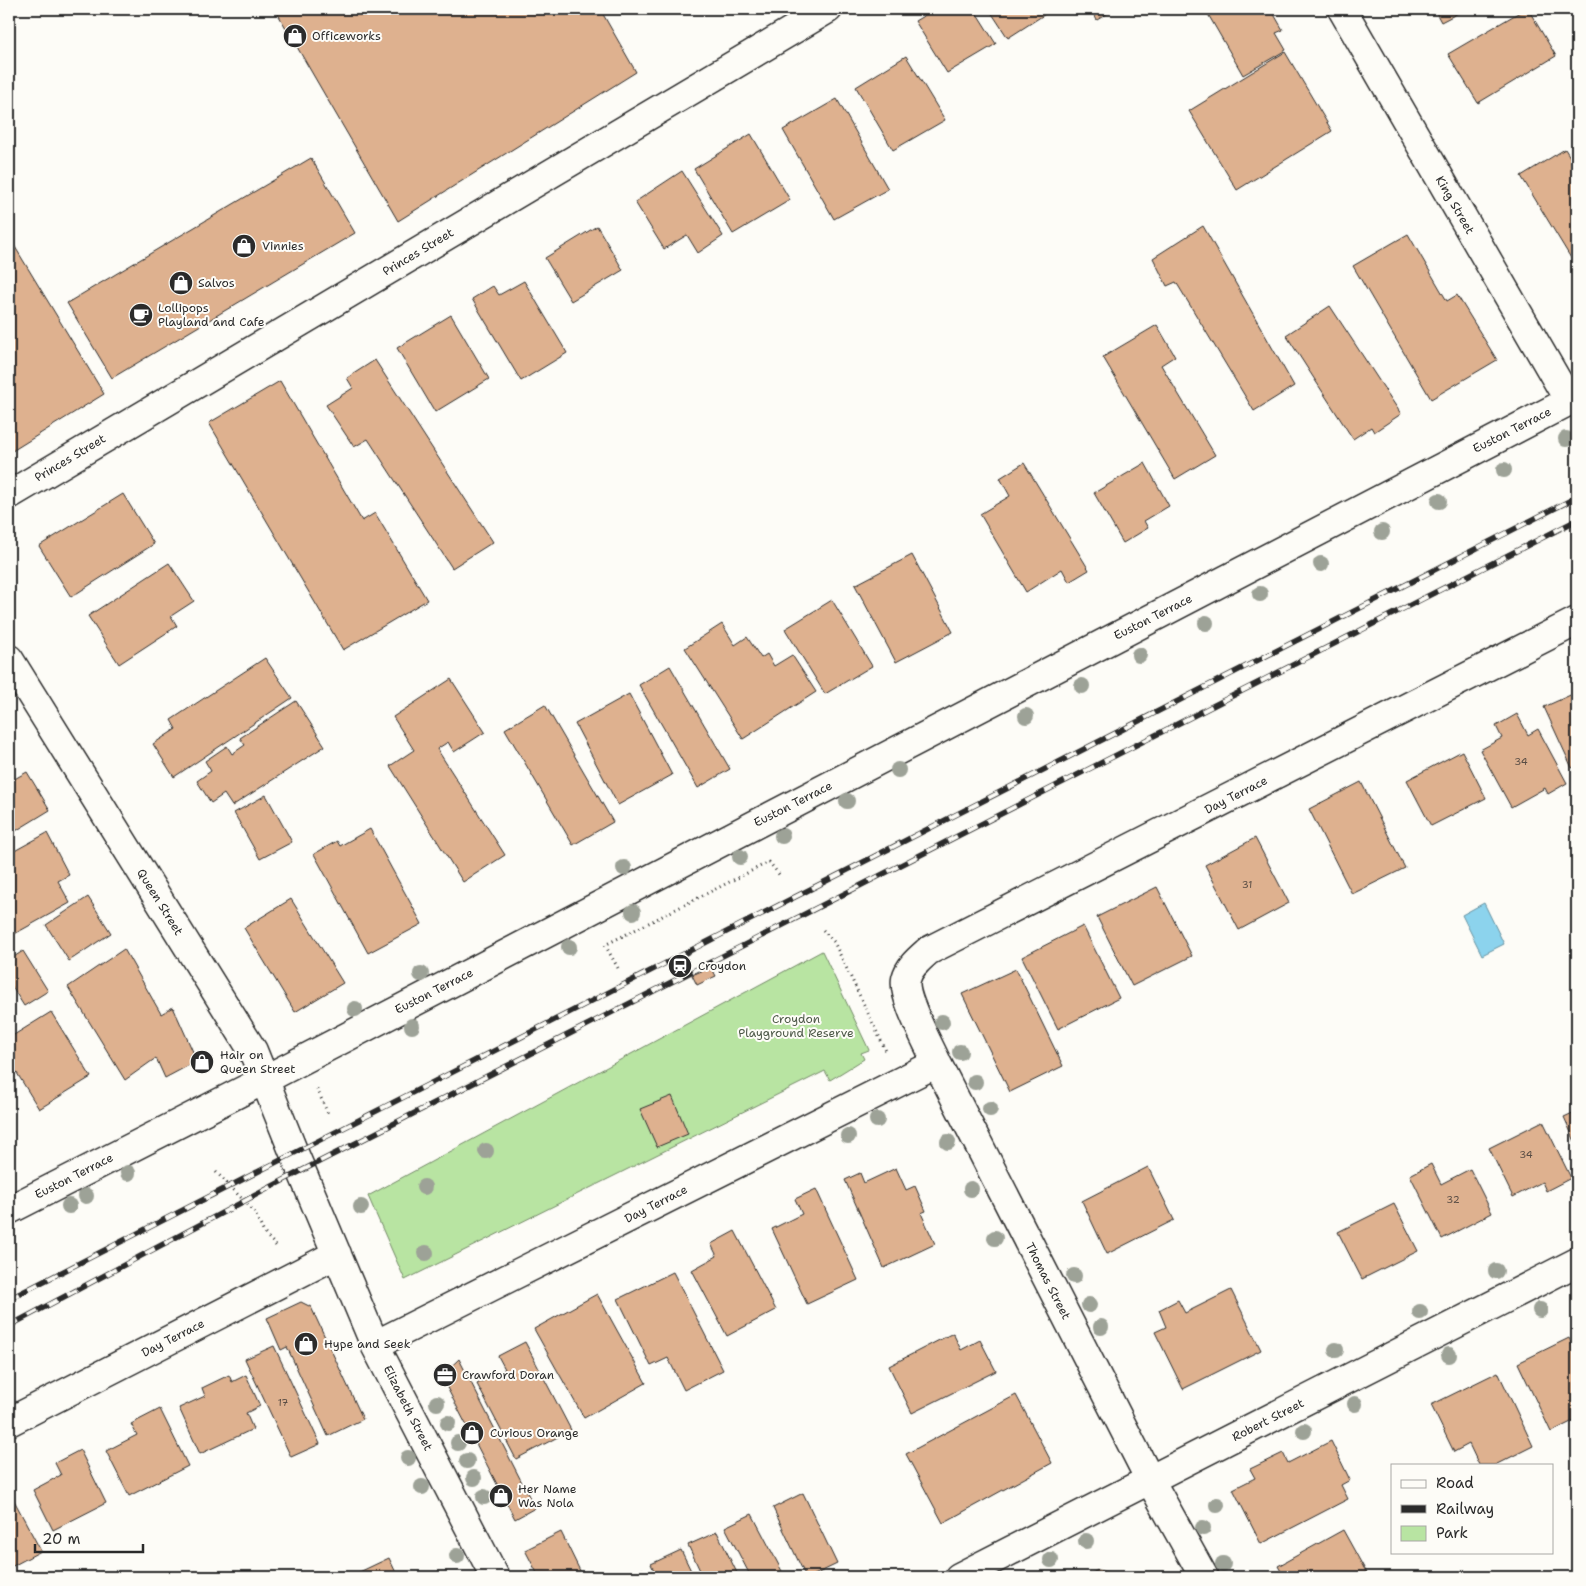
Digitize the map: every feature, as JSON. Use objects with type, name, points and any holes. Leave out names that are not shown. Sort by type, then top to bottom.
[{"type":"street","name":"Princes Street","points":[[9,495],[828,9]]},
{"type":"street","name":"King Street","points":[[1342,9],[1573,398]]},
{"type":"street","name":"Euston Terrace","points":[[9,1210],[264,1080],[1573,398]]},
{"type":"street","name":"Day Terrace","points":[[906,980],[913,965],[928,952],[1577,621]]},
{"type":"street","name":"Queen Street","points":[[9,659],[253,1051],[294,1153]]},
{"type":"street","name":"Thomas Street","points":[[906,980],[908,1000],[937,1063],[1150,1480],[1204,1577]]},
{"type":"street","name":"Day Terrace","points":[[375,1345],[937,1063]]},
{"type":"street","name":"Elizabeth Street","points":[[294,1153],[375,1345],[495,1577]]},
{"type":"street","name":"Day Terrace","points":[[9,1422],[337,1254]]},
{"type":"street","name":"Robert Street","points":[[958,1577],[1577,1262]]},
{"type":"path","points":[[618,968],[605,945],[769,862],[780,877]]},
{"type":"path","points":[[823,930],[834,942],[883,1046]]},
{"type":"path","points":[[312,1080],[329,1116]]},
{"type":"path","points":[[216,1172],[254,1211],[264,1233],[283,1254]]},
{"type":"green space","name":"Croydon Playground Reserve","points":[[822,951],[869,1050],[861,1053],[864,1059],[830,1080],[825,1071],[405,1280],[368,1196]]},
{"type":"water","points":[[1484,903],[1504,944],[1482,955],[1462,915]]},
{"type":"building","points":[[275,9],[600,9],[636,72],[398,221]]},
{"type":"building","points":[[935,9],[974,9],[996,44],[947,73],[915,21]]},
{"type":"building","points":[[989,9],[1053,9],[1008,38]]},
{"type":"building","points":[[1090,9],[1115,9],[1097,20]]},
{"type":"building","points":[[1205,9],[1271,9],[1283,30],[1276,33],[1286,50],[1243,75]]},
{"type":"building","points":[[1434,9],[1466,9],[1441,22]]},
{"type":"building","points":[[1528,9],[1556,56],[1478,103],[1448,54]]},
{"type":"building","points":[[1285,52],[1332,131],[1237,190],[1189,111]]},
{"type":"building","points":[[906,56],[945,120],[893,150],[856,87]]},
{"type":"building","points":[[837,99],[888,189],[834,219],[783,130]]},
{"type":"building","points":[[751,134],[790,200],[733,234],[694,169]]},
{"type":"building","points":[[1565,149],[1577,168],[1577,268],[1521,176]]},
{"type":"building","points":[[311,158],[355,233],[112,378],[67,303]]},
{"type":"building","points":[[682,171],[723,236],[698,253],[687,235],[664,249],[635,202]]},
{"type":"building","points":[[597,226],[623,270],[571,301],[545,258]]},
{"type":"building","points":[[1203,226],[1294,386],[1254,411],[1176,282],[1167,286],[1153,258]]},
{"type":"building","points":[[1408,234],[1447,301],[1457,295],[1497,360],[1431,399],[1353,266]]},
{"type":"building","points":[[9,237],[104,394],[9,453]]},
{"type":"building","points":[[524,281],[567,353],[521,381],[472,299],[493,286],[499,295]]},
{"type":"building","points":[[1330,306],[1401,414],[1374,432],[1371,427],[1353,439],[1286,335]]},
{"type":"building","points":[[451,315],[489,379],[435,412],[397,348]]},
{"type":"building","points":[[1157,325],[1175,356],[1161,365],[1215,455],[1175,479],[1103,357]]},
{"type":"building","points":[[375,360],[493,542],[452,568],[368,439],[354,447],[326,405],[353,388],[347,378]]},
{"type":"building","points":[[280,381],[362,521],[375,513],[427,600],[343,650],[209,423]]},
{"type":"building","points":[[1024,463],[1089,570],[1069,582],[1062,569],[1026,592],[980,514],[1010,496],[1000,478]]},
{"type":"building","points":[[1145,463],[1169,506],[1144,521],[1148,528],[1123,543],[1094,493]]},
{"type":"building","points":[[123,494],[154,544],[71,597],[39,546]]},
{"type":"building","points":[[912,555],[953,632],[896,662],[855,585]]},
{"type":"building","points":[[169,563],[194,601],[171,616],[177,626],[119,664],[88,616]]},
{"type":"building","points":[[832,600],[872,666],[825,694],[785,629]]},
{"type":"building","points":[[722,624],[735,645],[747,637],[761,658],[767,654],[774,666],[792,655],[816,692],[743,739],[685,648]]},
{"type":"building","points":[[265,658],[292,698],[174,777],[153,744],[176,729],[171,720]]},
{"type":"building","points":[[670,666],[730,769],[698,788],[639,685]]},
{"type":"building","points":[[451,679],[485,732],[454,752],[448,742],[437,749],[505,855],[463,882],[390,766],[414,750],[393,717]]},
{"type":"building","points":[[1577,692],[1577,766],[1572,768],[1544,707]]},
{"type":"building","points":[[629,694],[672,775],[618,805],[575,724]]},
{"type":"building","points":[[296,701],[325,746],[232,806],[224,794],[211,803],[197,781],[211,771],[205,761],[227,746],[232,754],[245,745],[240,738]]},
{"type":"building","points":[[545,705],[613,822],[573,845],[505,729]]},
{"type":"building","points":[[1517,714],[1528,735],[1538,729],[1567,783],[1548,794],[1545,788],[1511,807],[1480,750],[1502,738],[1496,726]]},
{"type":"building","points":[[1462,751],[1486,798],[1431,826],[1407,780]]},
{"type":"building","points":[[27,772],[50,810],[9,835],[9,782]]},
{"type":"building","points":[[1361,782],[1405,868],[1352,894],[1309,809]]},
{"type":"building","points":[[266,795],[292,842],[260,859],[234,813]]},
{"type":"building","points":[[370,829],[422,924],[368,953],[314,854],[337,841],[340,846]]},
{"type":"building","points":[[47,833],[69,875],[58,881],[70,903],[9,937],[9,854]]},
{"type":"building","points":[[1255,838],[1289,903],[1239,930],[1205,865]]},
{"type":"building","points":[[1157,887],[1192,956],[1132,986],[1097,917]]},
{"type":"building","points":[[88,897],[111,933],[69,961],[46,925]]},
{"type":"building","points":[[291,899],[343,983],[295,1012],[244,928]]},
{"type":"building","points":[[1083,926],[1119,998],[1058,1029],[1022,957]]},
{"type":"building","points":[[124,949],[161,1014],[173,1007],[194,1054],[195,1062],[165,1078],[156,1058],[125,1080],[68,987]]},
{"type":"building","points":[[23,951],[48,991],[24,1006],[9,982],[9,960]]},
{"type":"building","points":[[711,967],[716,976],[697,985],[692,975]]},
{"type":"building","points":[[1016,969],[1063,1066],[1010,1092],[962,994]]},
{"type":"building","points":[[51,1012],[91,1077],[39,1109],[9,1060],[9,1038]]},
{"type":"building","points":[[672,1096],[688,1134],[657,1147],[640,1109]]},
{"type":"building","points":[[1577,1111],[1577,1146],[1564,1117]]},
{"type":"building","points":[[1543,1121],[1571,1178],[1546,1191],[1542,1182],[1513,1197],[1489,1148]]},
{"type":"building","points":[[1431,1164],[1441,1184],[1470,1169],[1492,1213],[1442,1239],[1410,1175]]},
{"type":"building","points":[[1148,1167],[1174,1220],[1107,1254],[1082,1201]]},
{"type":"building","points":[[896,1168],[906,1190],[915,1186],[926,1211],[921,1213],[935,1244],[884,1268],[845,1180],[860,1173],[864,1183]]},
{"type":"building","points":[[816,1189],[858,1280],[807,1304],[772,1229],[802,1214],[795,1199]]},
{"type":"building","points":[[1394,1204],[1418,1251],[1362,1279],[1338,1232]]},
{"type":"building","points":[[735,1231],[776,1310],[727,1336],[692,1270],[717,1256],[711,1244]]},
{"type":"building","points":[[673,1272],[723,1370],[684,1390],[668,1358],[651,1366],[618,1299]]},
{"type":"building","points":[[1231,1290],[1261,1350],[1183,1389],[1155,1332],[1166,1327],[1159,1310],[1178,1300],[1185,1313]]},
{"type":"building","points":[[597,1294],[646,1383],[584,1418],[534,1329]]},
{"type":"building","points":[[301,1302],[311,1307],[363,1419],[328,1436],[287,1347],[281,1350],[267,1318]]},
{"type":"building","points":[[953,1333],[961,1350],[980,1340],[996,1371],[912,1413],[889,1366]]},
{"type":"building","points":[[1569,1338],[1577,1355],[1577,1419],[1551,1432],[1518,1363]]},
{"type":"building","points":[[525,1342],[571,1430],[516,1459],[477,1384],[505,1369],[498,1356]]},
{"type":"building","points":[[274,1346],[320,1444],[291,1457],[245,1359]]},
{"type":"building","points":[[459,1359],[535,1508],[515,1519],[441,1376]]},
{"type":"building","points":[[1498,1372],[1533,1446],[1497,1464],[1479,1464],[1469,1444],[1454,1452],[1431,1405]]},
{"type":"building","points":[[229,1375],[232,1382],[246,1375],[260,1406],[246,1413],[253,1429],[200,1454],[179,1408],[205,1396],[202,1388]]},
{"type":"building","points":[[1016,1395],[1052,1463],[943,1523],[906,1454]]},
{"type":"building","points":[[160,1409],[188,1466],[129,1496],[106,1451],[137,1435],[131,1424]]},
{"type":"building","points":[[1331,1441],[1350,1480],[1341,1485],[1348,1499],[1261,1544],[1233,1489],[1255,1478],[1250,1469],[1283,1453],[1288,1463]]},
{"type":"building","points":[[80,1450],[106,1503],[53,1530],[33,1490],[61,1475],[55,1463]]},
{"type":"building","points":[[9,1491],[41,1551],[9,1568]]},
{"type":"building","points":[[803,1493],[837,1564],[810,1577],[806,1577],[773,1508]]},
{"type":"building","points":[[752,1514],[785,1577],[751,1577],[725,1527]]},
{"type":"building","points":[[1343,1530],[1369,1577],[1278,1577],[1283,1575],[1278,1566]]},
{"type":"building","points":[[561,1532],[583,1577],[539,1577],[525,1550]]},
{"type":"building","points":[[717,1532],[739,1577],[703,1577],[688,1545]]},
{"type":"building","points":[[681,1550],[694,1577],[657,1577],[651,1564]]},
{"type":"building","points":[[389,1558],[398,1577],[349,1577]]},
{"type":"building","points":[[643,1569],[647,1577],[625,1577]]},
{"type":"building","points":[[1098,1570],[1114,1574],[1116,1577],[1084,1577]]},
{"type":"railway","points":[[9,1299],[1577,497]]},
{"type":"railway","points":[[9,1326],[301,1171],[1577,520]]},
{"type":"place","name":"Officeworks","points":[[295,36]]},
{"type":"place","name":"Vinnies","points":[[244,246]]},
{"type":"place","name":"Salvos","points":[[181,283]]},
{"type":"place","name":"Lollipops Playland and Cafe","points":[[141,315]]},
{"type":"place","name":"Croydon","points":[[680,966]]},
{"type":"place","name":"Hair on Queen Street","points":[[202,1062]]},
{"type":"place","name":"Hype and Seek","points":[[306,1344]]},
{"type":"place","name":"Crawford Doran","points":[[445,1375]]},
{"type":"place","name":"Curious Orange","points":[[472,1433]]},
{"type":"place","name":"Her Name Was Nola","points":[[501,1496]]}]
